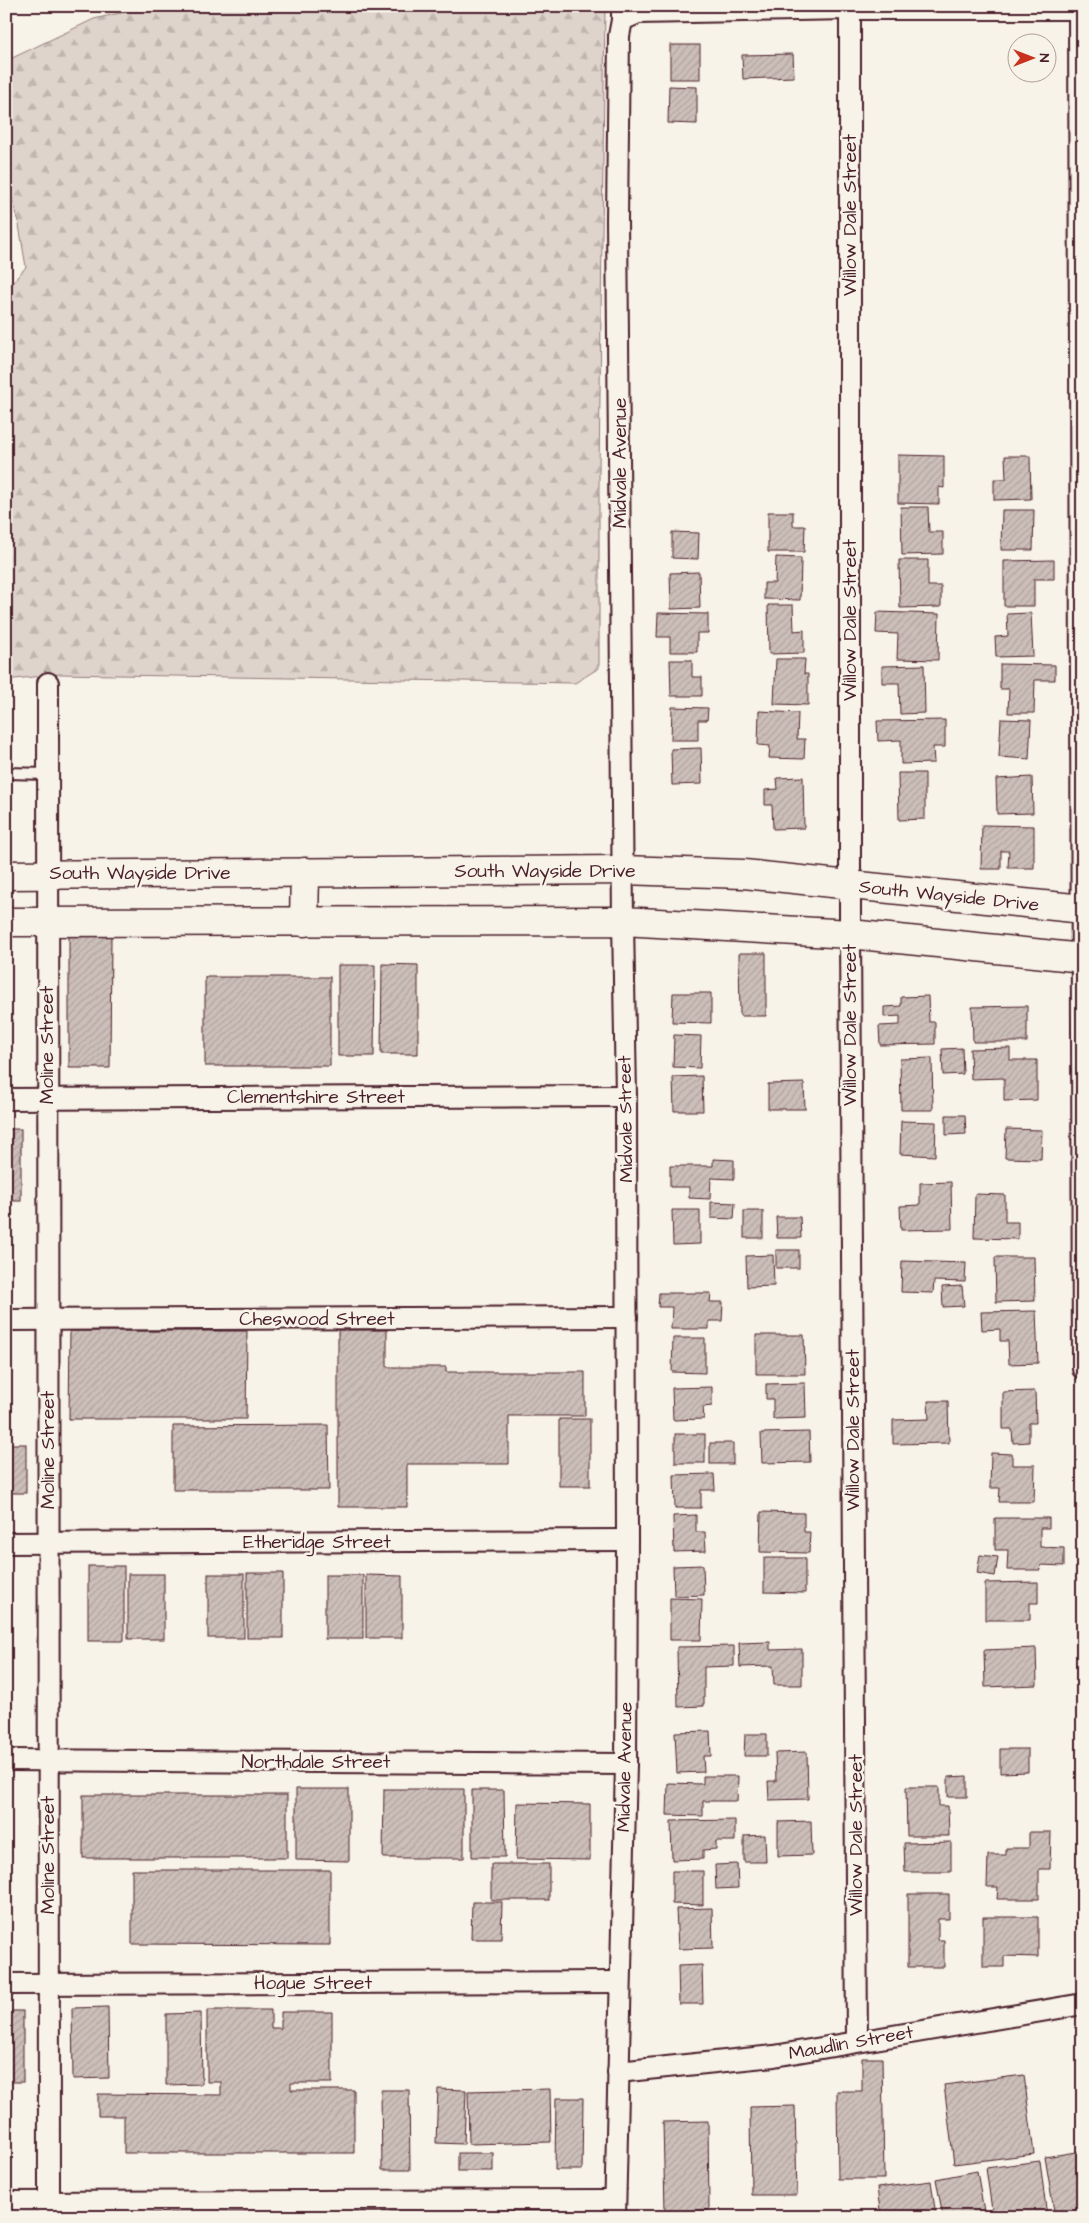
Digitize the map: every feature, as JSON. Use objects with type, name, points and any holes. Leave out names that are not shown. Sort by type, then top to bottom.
[{"type":"main road","name":"South Wayside Drive","points":[[6,874],[622,870],[744,874],[1082,909]]},
{"type":"main road","points":[[304,922],[305,872]]},
{"type":"main road","points":[[6,922],[623,921],[850,934],[1082,958]]},
{"type":"street","points":[[622,13],[850,9],[1081,9],[1083,1369]]},
{"type":"street","name":"Willow Dale Street","points":[[850,9],[850,934],[857,2041]]},
{"type":"street","name":"Midvale Avenue","points":[[622,13],[619,36],[617,220],[623,921]]},
{"type":"street","name":"Moline Street","points":[[48,683],[49,2209]]},
{"type":"street","name":"Midvale Street","points":[[623,921],[627,1317]]},
{"type":"street","name":"Clementshire Street","points":[[6,1099],[626,1096]]},
{"type":"street","name":"Midvale Avenue","points":[[615,2208],[626,1764],[627,1317]]},
{"type":"street","name":"Cheswood Street","points":[[6,1320],[627,1317]]},
{"type":"street","name":"Etheridge Street","points":[[6,1544],[627,1540]]},
{"type":"street","name":"Northdale Street","points":[[6,1760],[626,1764]]},
{"type":"street","name":"Hogue Street","points":[[6,1984],[620,1982]]},
{"type":"street","name":"Maudlin Street","points":[[618,2072],[774,2056],[1083,2004]]},
{"type":"street","points":[[6,2202],[49,2209],[615,2208]]},
{"type":"lane","points":[[6,773],[47,774]]},
{"type":"green space","points":[[150,6],[605,6],[599,471],[599,668],[575,683],[60,674],[6,680],[6,290],[26,267],[18,219],[6,176],[6,61],[94,19]]},
{"type":"building","points":[[670,45],[700,45],[700,79],[670,79]]},
{"type":"building","points":[[793,54],[794,77],[743,79],[742,55]]},
{"type":"building","points":[[669,86],[697,87],[697,124],[668,123]]},
{"type":"building","points":[[898,455],[944,456],[944,488],[939,487],[939,504],[898,503]]},
{"type":"building","points":[[1005,456],[1030,456],[1031,499],[994,500],[994,479],[1006,479]]},
{"type":"building","points":[[901,507],[928,507],[929,532],[943,532],[943,554],[902,555]]},
{"type":"building","points":[[1002,510],[1034,510],[1033,550],[1001,550]]},
{"type":"building","points":[[768,512],[793,512],[793,526],[805,526],[804,552],[768,552]]},
{"type":"building","points":[[672,532],[699,533],[698,559],[672,558]]},
{"type":"building","points":[[776,557],[801,558],[800,600],[764,599],[764,583],[775,583]]},
{"type":"building","points":[[899,560],[928,560],[928,586],[941,586],[941,607],[900,608]]},
{"type":"building","points":[[1054,560],[1054,579],[1034,579],[1034,606],[1004,606],[1004,561]]},
{"type":"building","points":[[699,572],[700,608],[671,609],[670,573]]},
{"type":"building","points":[[768,605],[793,605],[794,631],[804,630],[804,653],[769,654]]},
{"type":"building","points":[[877,612],[939,614],[938,660],[897,659],[898,634],[876,633]]},
{"type":"building","points":[[658,613],[708,614],[708,633],[697,633],[697,652],[670,652],[670,637],[657,637]]},
{"type":"building","points":[[1031,613],[1033,656],[996,657],[995,637],[1008,636],[1007,614]]},
{"type":"building","points":[[776,659],[805,659],[804,674],[808,674],[808,705],[774,704]]},
{"type":"building","points":[[670,660],[692,660],[692,677],[702,677],[702,696],[671,696]]},
{"type":"building","points":[[1000,664],[1055,665],[1055,680],[1035,680],[1034,713],[1008,713],[1009,689],[1000,689]]},
{"type":"building","points":[[924,665],[925,713],[900,714],[899,683],[882,683],[882,666]]},
{"type":"building","points":[[672,707],[708,708],[707,720],[698,720],[698,740],[671,740]]},
{"type":"building","points":[[759,711],[798,713],[797,739],[805,739],[804,759],[769,758],[770,746],[758,745]]},
{"type":"building","points":[[1001,719],[1031,720],[1029,759],[999,757]]},
{"type":"building","points":[[945,720],[945,747],[933,747],[934,763],[901,764],[901,740],[878,741],[877,721]]},
{"type":"building","points":[[701,748],[702,784],[672,785],[671,749]]},
{"type":"building","points":[[898,773],[925,773],[925,819],[899,820]]},
{"type":"building","points":[[803,777],[804,828],[773,829],[772,805],[765,805],[765,790],[778,789],[777,778]]},
{"type":"building","points":[[1032,777],[1033,813],[997,814],[996,779]]},
{"type":"building","points":[[982,825],[1034,826],[1034,868],[1008,868],[1009,851],[1001,851],[1001,869],[981,869]]},
{"type":"building","points":[[69,935],[111,935],[110,1068],[69,1068]]},
{"type":"building","points":[[739,953],[766,953],[766,1016],[740,1016]]},
{"type":"building","points":[[382,964],[418,965],[418,1054],[381,1054]]},
{"type":"building","points":[[338,965],[375,965],[374,1056],[338,1056]]},
{"type":"building","points":[[205,977],[330,977],[330,1066],[205,1066]]},
{"type":"building","points":[[673,993],[711,993],[711,1023],[672,1022]]},
{"type":"building","points":[[928,996],[929,1022],[935,1022],[935,1044],[880,1045],[879,1026],[900,1025],[900,1016],[884,1017],[884,1007],[901,1006],[901,997]]},
{"type":"building","points":[[1027,1006],[1027,1042],[973,1042],[972,1007]]},
{"type":"building","points":[[674,1035],[701,1036],[700,1068],[673,1067]]},
{"type":"building","points":[[962,1048],[963,1074],[943,1075],[942,1049]]},
{"type":"building","points":[[1010,1048],[1010,1060],[1037,1060],[1037,1100],[1004,1101],[1004,1078],[971,1079],[970,1049]]},
{"type":"building","points":[[932,1058],[933,1110],[901,1110],[900,1059]]},
{"type":"building","points":[[702,1076],[703,1111],[674,1111],[673,1077]]},
{"type":"building","points":[[804,1083],[805,1109],[768,1109],[768,1084]]},
{"type":"building","points":[[946,1115],[965,1115],[966,1134],[946,1135]]},
{"type":"building","points":[[901,1121],[936,1122],[935,1156],[900,1154]]},
{"type":"building","points":[[6,1129],[21,1129],[21,1201],[6,1201]]},
{"type":"building","points":[[1006,1129],[1042,1130],[1041,1159],[1005,1158]]},
{"type":"building","points":[[713,1159],[734,1160],[734,1179],[711,1178],[710,1199],[689,1198],[689,1187],[670,1187],[670,1166],[713,1166]]},
{"type":"building","points":[[951,1182],[952,1229],[901,1230],[900,1206],[920,1205],[920,1183]]},
{"type":"building","points":[[975,1194],[1005,1195],[1005,1222],[1018,1222],[1018,1239],[974,1238]]},
{"type":"building","points":[[711,1202],[735,1203],[734,1219],[711,1218]]},
{"type":"building","points":[[672,1210],[700,1210],[700,1244],[673,1245]]},
{"type":"building","points":[[744,1211],[763,1211],[763,1238],[744,1238]]},
{"type":"building","points":[[776,1217],[800,1217],[801,1238],[777,1238]]},
{"type":"building","points":[[776,1250],[799,1250],[799,1268],[776,1268]]},
{"type":"building","points":[[773,1255],[774,1286],[747,1287],[746,1256]]},
{"type":"building","points":[[995,1257],[1034,1257],[1035,1301],[996,1302]]},
{"type":"building","points":[[902,1261],[966,1263],[965,1282],[934,1281],[933,1293],[901,1292]]},
{"type":"building","points":[[962,1286],[964,1306],[943,1307],[942,1287]]},
{"type":"building","points":[[659,1293],[711,1293],[710,1302],[723,1302],[722,1321],[709,1321],[709,1329],[671,1329],[672,1307],[658,1307]]},
{"type":"building","points":[[1036,1311],[1038,1363],[1009,1364],[1008,1341],[1000,1341],[1000,1329],[982,1330],[981,1312]]},
{"type":"building","points":[[338,1330],[387,1330],[387,1367],[446,1367],[446,1372],[585,1372],[585,1416],[509,1416],[509,1464],[407,1464],[407,1507],[338,1507]]},
{"type":"building","points":[[70,1331],[247,1331],[246,1419],[69,1419]]},
{"type":"building","points":[[756,1335],[804,1335],[805,1374],[756,1374]]},
{"type":"building","points":[[673,1338],[705,1338],[705,1373],[672,1372]]},
{"type":"building","points":[[805,1383],[806,1418],[773,1419],[773,1399],[766,1399],[766,1384]]},
{"type":"building","points":[[712,1387],[712,1406],[703,1407],[704,1419],[673,1420],[672,1388]]},
{"type":"building","points":[[1035,1391],[1036,1423],[1029,1423],[1029,1442],[1013,1443],[1012,1429],[1003,1429],[1003,1392]]},
{"type":"building","points":[[928,1401],[948,1401],[949,1443],[893,1444],[893,1420],[929,1419]]},
{"type":"building","points":[[559,1419],[590,1419],[590,1486],[559,1486]]},
{"type":"building","points":[[328,1425],[329,1490],[173,1490],[173,1426]]},
{"type":"building","points":[[809,1432],[810,1462],[762,1463],[761,1433]]},
{"type":"building","points":[[675,1434],[705,1434],[705,1463],[675,1463]]},
{"type":"building","points":[[710,1443],[733,1443],[733,1464],[710,1464]]},
{"type":"building","points":[[6,1444],[26,1444],[26,1493],[6,1493]]},
{"type":"building","points":[[991,1453],[1012,1454],[1012,1465],[1035,1465],[1034,1502],[999,1502],[1000,1488],[990,1488]]},
{"type":"building","points":[[714,1474],[715,1490],[701,1490],[701,1508],[675,1508],[674,1475]]},
{"type":"building","points":[[761,1512],[804,1513],[804,1532],[810,1532],[809,1553],[760,1552]]},
{"type":"building","points":[[696,1515],[696,1532],[705,1532],[706,1551],[674,1552],[673,1516]]},
{"type":"building","points":[[995,1518],[1049,1518],[1049,1528],[1040,1528],[1040,1547],[1064,1548],[1064,1566],[1041,1565],[1040,1570],[1007,1570],[1008,1550],[995,1550]]},
{"type":"building","points":[[980,1555],[998,1557],[995,1576],[977,1573]]},
{"type":"building","points":[[764,1558],[805,1558],[805,1593],[764,1592]]},
{"type":"building","points":[[703,1565],[704,1595],[674,1596],[673,1566]]},
{"type":"building","points":[[88,1566],[124,1566],[124,1641],[88,1641]]},
{"type":"building","points":[[247,1573],[283,1573],[283,1638],[247,1638]]},
{"type":"building","points":[[128,1574],[164,1574],[164,1639],[128,1639]]},
{"type":"building","points":[[208,1574],[244,1574],[244,1638],[208,1638]]},
{"type":"building","points":[[325,1575],[363,1575],[363,1639],[325,1639]]},
{"type":"building","points":[[366,1575],[402,1576],[402,1638],[366,1638]]},
{"type":"building","points":[[1038,1582],[1038,1603],[1030,1603],[1030,1620],[985,1620],[985,1583]]},
{"type":"building","points":[[670,1598],[702,1599],[701,1640],[670,1640]]},
{"type":"building","points":[[770,1642],[770,1650],[802,1649],[802,1685],[774,1685],[773,1666],[740,1667],[739,1643]]},
{"type":"building","points":[[734,1646],[734,1666],[704,1667],[704,1706],[678,1707],[677,1647]]},
{"type":"building","points":[[1036,1648],[1037,1685],[985,1687],[984,1650]]},
{"type":"building","points":[[710,1731],[711,1756],[703,1756],[704,1772],[677,1773],[675,1732]]},
{"type":"building","points":[[745,1734],[767,1734],[767,1756],[744,1756]]},
{"type":"building","points":[[1000,1749],[1028,1749],[1028,1772],[1000,1773]]},
{"type":"building","points":[[807,1752],[808,1799],[769,1800],[768,1781],[776,1781],[775,1753]]},
{"type":"building","points":[[703,1776],[738,1776],[737,1801],[703,1801],[703,1816],[667,1815],[668,1783],[703,1784]]},
{"type":"building","points":[[967,1776],[967,1797],[948,1797],[948,1777]]},
{"type":"building","points":[[906,1787],[939,1787],[939,1806],[948,1806],[949,1836],[907,1836]]},
{"type":"building","points":[[296,1789],[349,1789],[349,1861],[296,1860]]},
{"type":"building","points":[[384,1789],[464,1789],[464,1858],[383,1858]]},
{"type":"building","points":[[472,1790],[504,1790],[505,1857],[472,1857]]},
{"type":"building","points":[[83,1795],[287,1795],[287,1858],[83,1858]]},
{"type":"building","points":[[517,1803],[590,1804],[590,1860],[516,1859]]},
{"type":"building","points":[[735,1820],[735,1841],[716,1841],[716,1849],[703,1850],[703,1859],[672,1860],[671,1821]]},
{"type":"building","points":[[811,1821],[812,1855],[778,1856],[778,1822]]},
{"type":"building","points":[[1029,1832],[1051,1832],[1050,1869],[1039,1869],[1039,1899],[997,1899],[998,1887],[987,1887],[988,1855],[1006,1855],[1006,1848],[1029,1848]]},
{"type":"building","points":[[765,1835],[766,1862],[744,1862],[744,1836]]},
{"type":"building","points":[[951,1842],[951,1872],[905,1872],[904,1843]]},
{"type":"building","points":[[491,1864],[549,1864],[549,1900],[491,1900]]},
{"type":"building","points":[[737,1864],[738,1888],[716,1889],[715,1865]]},
{"type":"building","points":[[132,1870],[330,1870],[330,1945],[132,1944]]},
{"type":"building","points":[[672,1871],[703,1871],[703,1905],[672,1904]]},
{"type":"building","points":[[908,1894],[949,1894],[949,1919],[938,1919],[938,1940],[944,1940],[944,1967],[908,1967]]},
{"type":"building","points":[[472,1902],[502,1902],[501,1939],[471,1939]]},
{"type":"building","points":[[712,1908],[713,1948],[678,1949],[676,1909]]},
{"type":"building","points":[[983,1917],[1038,1917],[1038,1957],[1004,1956],[1004,1967],[983,1967]]},
{"type":"building","points":[[702,1965],[703,2004],[679,2004],[678,1966]]},
{"type":"building","points":[[108,2007],[109,2078],[73,2079],[72,2008]]},
{"type":"building","points":[[207,2010],[271,2010],[271,2028],[281,2028],[281,2012],[332,2012],[332,2083],[291,2083],[291,2090],[354,2090],[354,2153],[124,2153],[124,2116],[98,2116],[98,2094],[221,2095],[221,2082],[207,2082]]},
{"type":"building","points":[[6,2011],[23,2011],[23,2082],[6,2082]]},
{"type":"building","points":[[201,2013],[202,2084],[166,2085],[166,2014]]},
{"type":"building","points":[[862,2058],[882,2058],[884,2179],[838,2179],[837,2091],[862,2091]]},
{"type":"building","points":[[1024,2075],[1034,2154],[954,2164],[944,2085]]},
{"type":"building","points":[[438,2089],[466,2090],[464,2144],[436,2143]]},
{"type":"building","points":[[550,2089],[551,2142],[469,2144],[468,2091]]},
{"type":"building","points":[[6,2090],[10,2090],[10,2144],[6,2144]]},
{"type":"building","points":[[381,2090],[409,2090],[410,2170],[382,2170]]},
{"type":"building","points":[[556,2098],[583,2098],[582,2170],[555,2170]]},
{"type":"building","points":[[795,2106],[797,2195],[751,2195],[750,2107]]},
{"type":"building","points":[[708,2121],[709,2210],[665,2211],[663,2122]]},
{"type":"building","points":[[1082,2151],[1083,2217],[1055,2217],[1045,2157]]},
{"type":"building","points":[[458,2153],[493,2153],[493,2171],[458,2171]]},
{"type":"building","points":[[1040,2161],[1047,2217],[993,2217],[986,2168]]},
{"type":"building","points":[[977,2171],[985,2217],[943,2217],[936,2179]]},
{"type":"building","points":[[931,2181],[936,2217],[881,2217],[877,2188]]}]
